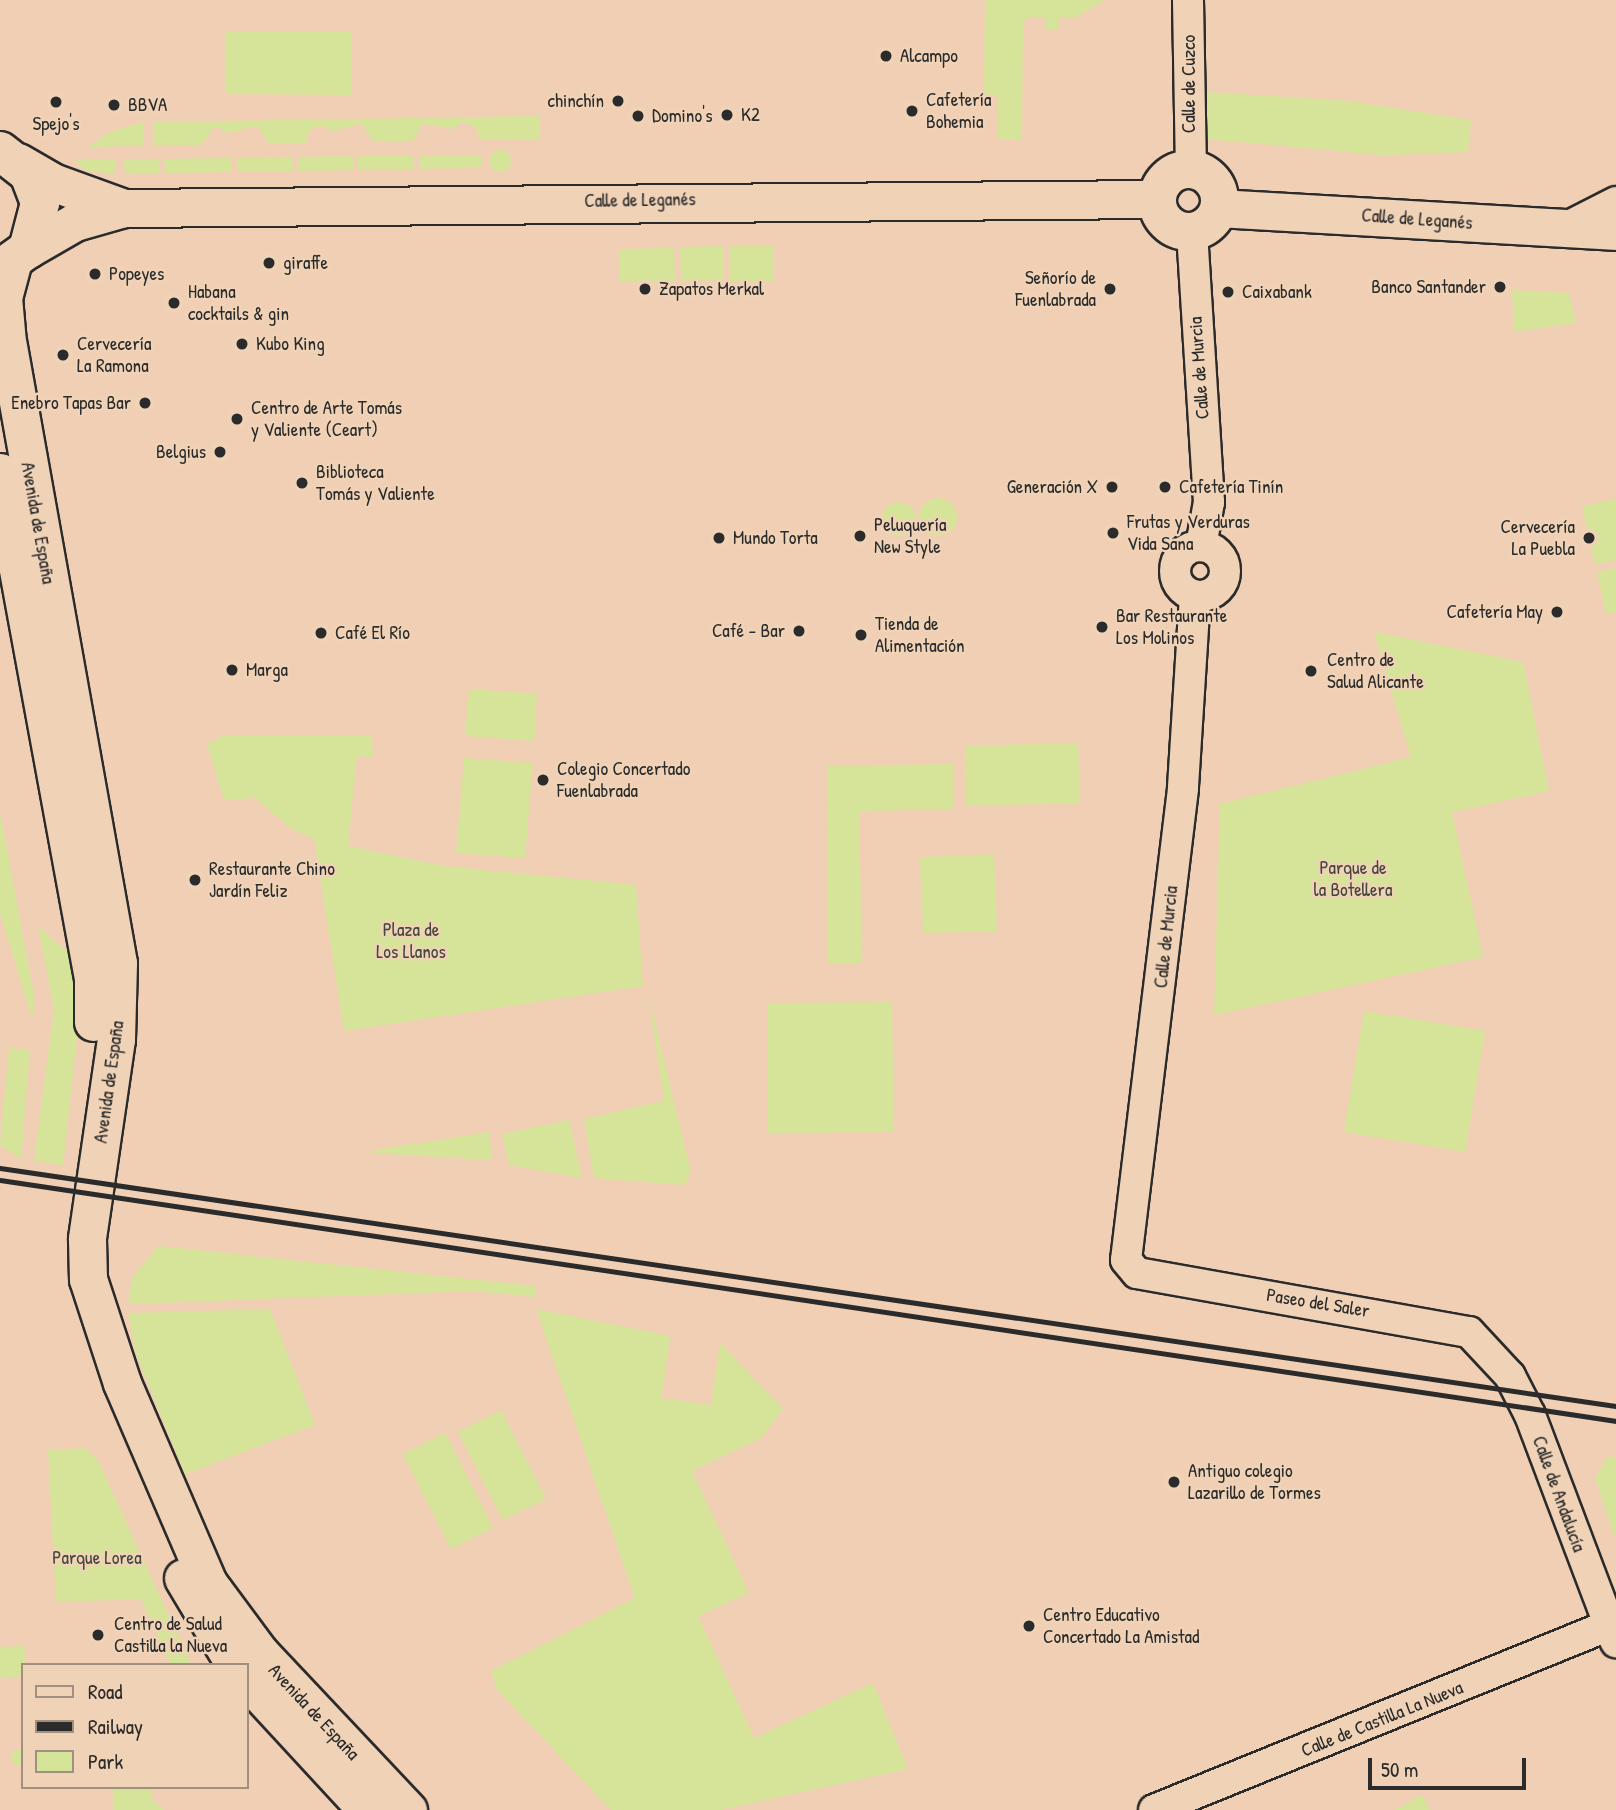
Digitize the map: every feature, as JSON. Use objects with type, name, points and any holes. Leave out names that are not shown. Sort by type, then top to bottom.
[{"type":"highway","points":[[9,156],[40,204],[13,261]]},
{"type":"main road","name":"Calle de Leganés","points":[[9,156],[52,182],[124,208]]},
{"type":"main road","points":[[1191,169],[1217,186],[1219,208],[1204,228],[1192,232],[1163,220],[1157,199],[1167,177],[1191,169]]},
{"type":"main road","name":"Calle de Leganés","points":[[13,261],[75,222],[124,208],[1157,199]]},
{"type":"main road","name":"Calle de Leganés","points":[[1219,208],[1616,231]]},
{"type":"main road","name":"Avenida de España","points":[[13,261],[3,297],[6,335],[118,963],[116,1039],[87,1239],[88,1279],[122,1383],[208,1583],[260,1653],[408,1810]]},
{"type":"main road","name":"Avenida de España","points":[[0,472],[93,978],[93,1038],[67,1216],[72,1297],[156,1520],[205,1625],[234,1663]]},
{"type":"main road","name":"Avenida de España","points":[[248,1681],[367,1810]]},
{"type":"street","name":"Calle de Cuzco","points":[[1188,0],[1191,169]]},
{"type":"street","points":[[1565,228],[1616,202]]},
{"type":"street","name":"Calle de Murcia","points":[[1137,1273],[1126,1260],[1126,1241],[1183,789],[1195,596],[1213,593],[1225,578],[1217,552],[1201,546],[1209,502],[1192,232]]},
{"type":"street","name":"Paseo del Saler","points":[[1137,1273],[1447,1324],[1468,1332],[1489,1353]]},
{"type":"street","name":"Calle de Andalucía","points":[[1489,1353],[1530,1415],[1613,1634]]},
{"type":"street","name":"Calle de Castilla La Nueva","points":[[1154,1810],[1613,1634]]},
{"type":"green space","points":[[985,0],[1105,0],[1076,17],[1059,17],[1058,29],[1046,29],[1046,17],[1028,17],[1023,23],[1022,140],[998,140],[998,96],[984,96]]},
{"type":"green space","points":[[225,32],[351,32],[351,95],[225,94]]},
{"type":"green space","points":[[1207,92],[1349,101],[1471,120],[1468,152],[1382,155],[1207,139]]},
{"type":"green space","points":[[540,116],[540,139],[480,140],[476,128],[463,122],[453,129],[422,124],[413,141],[374,142],[362,124],[333,131],[319,125],[308,132],[306,144],[269,144],[257,126],[228,133],[215,126],[201,145],[154,146],[154,122]]},
{"type":"green space","points":[[143,122],[143,146],[88,147],[110,132]]},
{"type":"green space","points":[[500,150],[508,153],[511,161],[508,169],[500,172],[492,169],[489,161],[492,153]]},
{"type":"green space","points":[[414,155],[414,169],[358,170],[358,156]]},
{"type":"green space","points":[[419,155],[481,155],[481,168],[419,169]]},
{"type":"green space","points":[[353,156],[353,170],[298,171],[297,157]]},
{"type":"green space","points":[[292,157],[293,171],[237,172],[237,158]]},
{"type":"green space","points":[[232,158],[232,172],[165,173],[164,159]]},
{"type":"green space","points":[[160,159],[160,173],[125,174],[124,160]]},
{"type":"green space","points":[[76,160],[115,160],[115,174],[86,171]]},
{"type":"green space","points":[[724,246],[724,280],[681,281],[680,247]]},
{"type":"green space","points":[[729,246],[774,246],[774,281],[729,281]]},
{"type":"green space","points":[[674,248],[675,281],[619,282],[619,249]]},
{"type":"green space","points":[[1512,290],[1569,293],[1576,323],[1514,332]]},
{"type":"green space","points":[[938,498],[951,504],[957,517],[951,530],[938,536],[925,530],[919,517],[925,504]]},
{"type":"green space","points":[[1616,499],[1616,560],[1595,565],[1582,506]]},
{"type":"green space","points":[[899,502],[911,507],[916,519],[911,531],[899,536],[887,531],[882,519],[887,507]]},
{"type":"green space","points":[[1616,568],[1616,612],[1606,614],[1597,572]]},
{"type":"green space","name":"Parque de la Botellera","points":[[1374,632],[1523,662],[1549,791],[1452,812],[1483,957],[1214,1015],[1220,804],[1411,757]]},
{"type":"green space","points":[[469,689],[537,694],[534,741],[465,736]]},
{"type":"green space","name":"Plaza de Los Llanos","points":[[222,736],[372,736],[373,757],[357,756],[348,846],[444,866],[636,885],[643,986],[344,1031],[314,838],[291,829],[255,798],[224,800],[207,744]]},
{"type":"green space","points":[[1078,743],[1080,803],[966,806],[965,746]]},
{"type":"green space","points":[[464,758],[533,763],[525,858],[456,853]]},
{"type":"green space","points":[[953,764],[954,809],[859,811],[862,964],[827,963],[828,766]]},
{"type":"green space","points":[[0,811],[35,1001],[32,1019],[0,913]]},
{"type":"green space","points":[[994,854],[997,931],[923,933],[920,857]]},
{"type":"green space","points":[[38,926],[65,950],[76,948],[83,982],[63,1165],[34,1161],[54,1009]]},
{"type":"green space","points":[[648,993],[691,1173],[684,1185],[594,1178],[584,1119],[664,1101]]},
{"type":"green space","points":[[892,1002],[894,1132],[768,1133],[767,1003]]},
{"type":"green space","points":[[1364,1011],[1485,1031],[1465,1152],[1344,1132]]},
{"type":"green space","points":[[9,1048],[30,1050],[21,1159],[0,1145]]},
{"type":"green space","points":[[569,1120],[582,1178],[509,1165],[502,1134]]},
{"type":"green space","points":[[489,1132],[492,1160],[370,1153],[375,1150]]},
{"type":"green space","points":[[158,1246],[536,1286],[535,1297],[474,1291],[128,1304],[132,1278]]},
{"type":"green space","points":[[270,1309],[315,1425],[185,1474],[136,1354],[128,1313]]},
{"type":"green space","points":[[536,1309],[670,1336],[661,1398],[711,1405],[720,1343],[783,1409],[761,1438],[692,1471],[749,1593],[698,1616],[754,1738],[873,1683],[908,1769],[720,1810],[611,1810],[497,1690],[491,1671],[635,1598]]},
{"type":"green space","points":[[501,1410],[546,1499],[503,1520],[458,1432]]},
{"type":"green space","points":[[445,1433],[493,1528],[451,1549],[403,1454]]},
{"type":"green space","name":"Parque Lorea","points":[[84,1448],[98,1460],[190,1663],[170,1663],[141,1599],[56,1602],[48,1450]]},
{"type":"green space","points":[[1607,1457],[1616,1458],[1616,1541],[1595,1479]]},
{"type":"green space","points":[[26,1646],[24,1663],[21,1663],[21,1676],[0,1678],[0,1647]]},
{"type":"green space","points":[[19,1750],[19,1766],[13,1764],[11,1758],[13,1752]]},
{"type":"green space","points":[[112,1789],[152,1789],[152,1799],[164,1810],[114,1810]]},
{"type":"green space","points":[[1422,1795],[1430,1810],[1395,1810]]},
{"type":"railway","points":[[0,1168],[1616,1406]]},
{"type":"railway","points":[[0,1180],[1616,1421]]},
{"type":"place","name":"Alcampo","points":[[886,56]]},
{"type":"place","name":"chinchín","points":[[618,101]]},
{"type":"place","name":"Spejo's","points":[[56,102]]},
{"type":"place","name":"BBVA","points":[[114,105]]},
{"type":"place","name":"Cafetería Bohemia","points":[[912,111]]},
{"type":"place","name":"K2","points":[[727,115]]},
{"type":"place","name":"Domino's","points":[[638,116]]},
{"type":"place","name":"giraffe","points":[[269,263]]},
{"type":"place","name":"Popeyes","points":[[95,274]]},
{"type":"place","name":"Banco Santander","points":[[1500,287]]},
{"type":"place","name":"Zapatos Merkal","points":[[645,289]]},
{"type":"place","name":"Señorío de Fuenlabrada","points":[[1110,289]]},
{"type":"place","name":"Caixabank","points":[[1228,292]]},
{"type":"place","name":"Habana cocktails & gin","points":[[174,303]]},
{"type":"place","name":"Kubo King","points":[[242,344]]},
{"type":"place","name":"Cervecería La Ramona","points":[[63,355]]},
{"type":"place","name":"Enebro Tapas Bar","points":[[145,403]]},
{"type":"place","name":"Centro de Arte Tomás y Valiente (Ceart)","points":[[237,419]]},
{"type":"place","name":"Belgius","points":[[220,452]]},
{"type":"place","name":"Biblioteca Tomás y Valiente","points":[[302,483]]},
{"type":"place","name":"Generación X","points":[[1112,487]]},
{"type":"place","name":"Cafetería Tinín","points":[[1165,487]]},
{"type":"place","name":"Frutas y Verduras Vida Sana","points":[[1113,533]]},
{"type":"place","name":"Peluquería New Style","points":[[860,536]]},
{"type":"place","name":"Mundo Torta","points":[[719,538]]},
{"type":"place","name":"Cervecería La Puebla","points":[[1589,538]]},
{"type":"place","name":"Cafetería May","points":[[1557,612]]},
{"type":"place","name":"Bar Restaurante Los Molinos","points":[[1102,627]]},
{"type":"place","name":"Café - Bar","points":[[799,631]]},
{"type":"place","name":"Café El Río","points":[[321,633]]},
{"type":"place","name":"Tienda de Alimentación","points":[[861,635]]},
{"type":"place","name":"Marga","points":[[232,670]]},
{"type":"place","name":"Centro de Salud Alicante","points":[[1311,671]]},
{"type":"place","name":"Colegio Concertado Fuenlabrada","points":[[543,780]]},
{"type":"place","name":"Restaurante Chino Jardín Feliz","points":[[195,880]]},
{"type":"place","name":"Antiguo colegio Lazarillo de Tormes","points":[[1174,1482]]},
{"type":"place","name":"Centro Educativo Concertado La Amistad","points":[[1029,1626]]},
{"type":"place","name":"Centro de Salud Castilla la Nueva","points":[[98,1635]]}]
